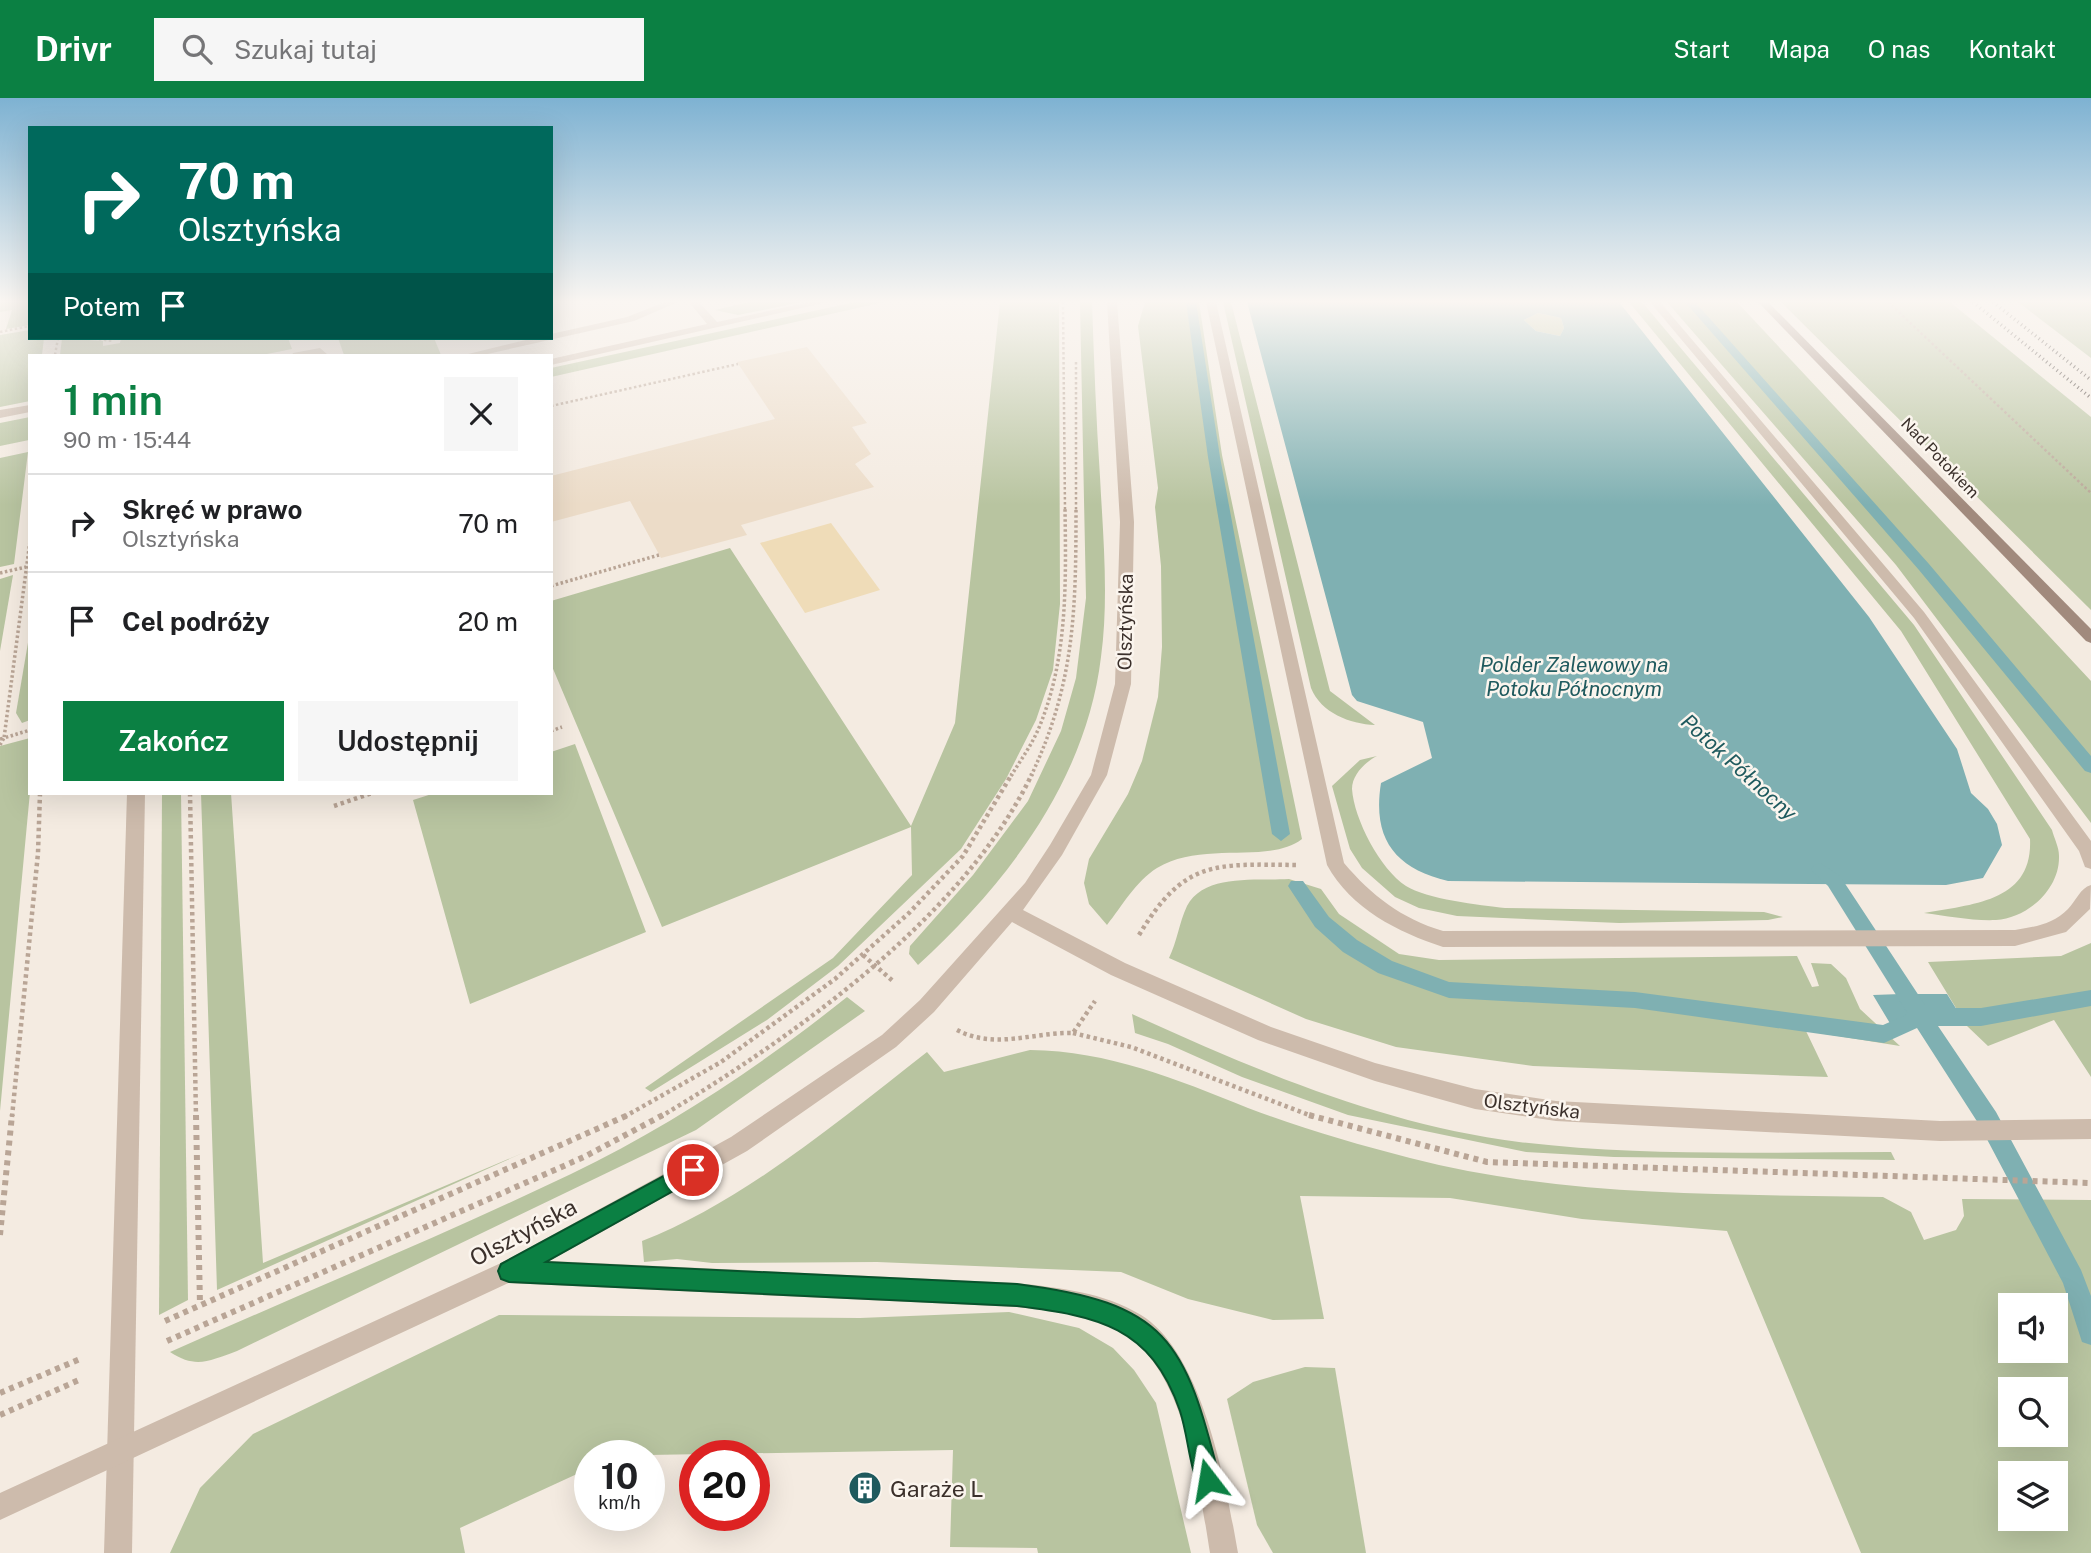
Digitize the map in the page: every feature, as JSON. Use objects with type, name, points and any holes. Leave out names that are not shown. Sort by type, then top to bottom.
[{"type":"main road","name":"Nad Potokiem","points":[[1829,370],[2091,638]]},
{"type":"street","name":"Olsztyńska","points":[[0,1507],[509,1271],[738,1144],[889,1041],[927,1006],[1031,888],[1099,775],[1123,684],[1127,522],[1117,370]]},
{"type":"street","points":[[1226,370],[1335,865],[1359,894],[1413,930],[1443,939],[1825,939],[1928,936],[2015,938],[2050,932],[2074,918],[2091,892]]},
{"type":"street","points":[[1712,370],[1919,615],[2087,849],[2091,862]]},
{"type":"street","points":[[0,414],[28,408]]},
{"type":"street","points":[[118,1553],[118,1452],[136,795]]},
{"type":"street","name":"Olsztyńska","points":[[1010,912],[1118,969],[1265,1034],[1375,1072],[1475,1099],[1556,1111],[1940,1132],[2091,1129]]},
{"type":"street","points":[[509,1271],[1017,1295],[1073,1302],[1134,1325],[1166,1355],[1191,1409],[1224,1553]]},
{"type":"path","points":[[553,406],[712,370]]},
{"type":"path","points":[[0,1415],[122,1351],[200,1305],[631,1114],[721,1062],[835,979],[909,913],[963,856],[1038,731],[1059,667],[1066,586],[1064,370]]},
{"type":"path","points":[[0,1393],[122,1351],[606,1146],[742,1067],[849,983],[925,916],[984,851],[1021,796],[1051,723],[1069,664],[1076,589],[1076,370]]},
{"type":"path","points":[[1960,370],[2091,493]]},
{"type":"path","points":[[0,745],[28,554]]},
{"type":"path","points":[[553,585],[659,555]]},
{"type":"path","points":[[0,573],[26,567]]},
{"type":"path","points":[[21,604],[28,602]]},
{"type":"path","points":[[553,730],[562,727]]},
{"type":"path","points":[[2,739],[28,731]]},
{"type":"path","points":[[0,1235],[38,853],[40,795]]},
{"type":"path","points":[[190,795],[200,1305]]},
{"type":"path","points":[[334,806],[366,795]]},
{"type":"path","points":[[1969,1181],[2091,1183]]},
{"type":"green space","points":[[0,370],[28,370],[28,401],[0,407]]},
{"type":"green space","points":[[553,370],[583,370],[553,377]]},
{"type":"green space","points":[[993,370],[1059,370],[1060,604],[1053,670],[1036,720],[1006,779],[961,849],[838,966],[767,1020],[651,1092],[645,1088],[833,958],[912,875],[911,827],[662,927],[553,669],[553,600],[730,548],[911,826],[955,723]]},
{"type":"green space","points":[[1081,370],[1094,370],[1105,612],[1101,657],[1079,746],[1037,827],[1011,864],[982,900],[918,965],[909,954],[910,946],[973,875],[1028,801],[1061,731],[1076,678],[1086,598]]},
{"type":"green space","points":[[1143,370],[1209,370],[1222,455],[1302,839],[1288,847],[1271,851],[1214,853],[1175,860],[1149,873],[1107,925],[1089,904],[1084,883],[1089,859],[1128,794],[1142,761],[1158,697],[1162,647],[1161,566],[1155,507],[1158,488]]},
{"type":"green space","points":[[1238,370],[1248,370],[1330,691],[1375,725],[1337,716],[1322,704],[1311,688]]},
{"type":"green space","points":[[1685,370],[1699,370],[1914,625],[2052,830],[2059,853],[2054,880],[2040,900],[2019,914],[1996,920],[1924,913],[1979,902],[2010,888],[2021,876],[2028,860],[2030,839],[1901,631]]},
{"type":"green space","points":[[1726,370],[1800,370],[2091,681],[2091,823],[1896,565]]},
{"type":"green space","points":[[1849,370],[2033,370],[2091,417],[2091,610]]},
{"type":"green space","points":[[28,417],[28,440],[0,446],[0,423]]},
{"type":"green space","points":[[28,452],[14,564],[0,567],[0,458]]},
{"type":"green space","points":[[13,575],[0,651],[0,579]]},
{"type":"green space","points":[[28,643],[28,721],[22,723],[16,713]]},
{"type":"green space","points":[[28,739],[30,795],[0,1111],[0,746]]},
{"type":"green space","points":[[575,744],[646,932],[470,1004],[413,800],[429,795],[553,795],[553,751]]},
{"type":"green space","points":[[1377,756],[1364,765],[1354,779],[1354,801],[1363,828],[1378,856],[1396,878],[1415,891],[1454,901],[1505,908],[1764,912],[1783,917],[1768,920],[1619,923],[1457,916],[1419,908],[1395,897],[1362,868],[1350,849],[1332,786],[1360,760]]},
{"type":"green space","points":[[162,795],[181,795],[188,1300],[159,1315]]},
{"type":"green space","points":[[201,795],[231,795],[263,1263],[525,1152],[217,1290]]},
{"type":"green space","points":[[1289,879],[1321,889],[1339,914],[1399,954],[1439,960],[1797,956],[1812,987],[1819,986],[1811,963],[1831,964],[1846,978],[1860,1009],[1900,1046],[1806,1031],[1828,1077],[1533,1066],[1396,1047],[1306,1019],[1169,958],[1187,906],[1195,895],[1218,883]]},
{"type":"green space","points":[[2091,943],[2091,1077],[2054,1020],[1988,1046],[1967,1026],[1928,962],[2061,956]]},
{"type":"green space","points":[[847,997],[865,1011],[696,1130],[237,1351],[203,1362],[188,1360],[170,1352],[471,1220],[608,1155],[714,1093],[782,1047]]},
{"type":"green space","points":[[1132,1014],[1321,1093],[1418,1123],[1468,1134],[1519,1142],[1612,1150],[1705,1153],[1891,1152],[1895,1160],[1614,1157],[1526,1152],[1348,1115],[1242,1077],[1168,1044],[1135,1033]]},
{"type":"green space","points":[[1030,1050],[1087,1055],[1115,1061],[1168,1077],[1328,1135],[1410,1158],[1527,1181],[1704,1194],[1883,1197],[1911,1212],[1924,1240],[1956,1230],[1964,1216],[1962,1199],[2091,1200],[2091,1553],[1861,1553],[1727,1231],[1582,1219],[1450,1198],[1300,1196],[1324,1319],[1273,1320],[1188,1299],[1121,1272],[877,1262],[712,1263],[677,1259],[644,1262],[642,1241],[680,1224],[754,1182],[826,1131],[927,1052],[944,1072]]},
{"type":"green space","points":[[1009,1312],[1079,1328],[1113,1348],[1134,1370],[1156,1403],[1191,1553],[1038,1553],[1037,1548],[950,1547],[953,1450],[770,1453],[770,1440],[679,1440],[679,1455],[665,1455],[665,1440],[574,1440],[574,1475],[460,1528],[465,1553],[170,1553],[200,1488],[253,1434],[499,1315],[860,1318]]},
{"type":"green space","points":[[1305,1367],[1335,1368],[1366,1553],[1273,1553],[1257,1525],[1227,1399],[1253,1382]]},
{"type":"sand","points":[[831,523],[880,590],[805,613],[760,543]]},
{"type":"shaded area","points":[[742,370],[825,370],[867,423],[852,427],[871,454],[855,464],[874,487],[741,525],[747,535],[661,558],[630,501],[553,521],[553,475],[775,419]]},
{"type":"water","name":"Polder Zalewowy na Potoku Północnym","points":[[1265,370],[1673,370],[1869,617],[1957,749],[1971,793],[1988,809],[1997,824],[2002,845],[1983,878],[1946,885],[1448,881],[1414,868],[1401,859],[1384,835],[1380,820],[1381,783],[1432,758],[1423,722],[1357,701],[1352,695]]},
{"type":"water","points":[[1896,985],[1907,985],[1913,994],[1947,994],[1967,1026],[1891,1025],[1873,995],[1901,994]]},
{"type":"waterway","points":[[1201,370],[1281,834]]},
{"type":"waterway","points":[[1750,370],[1924,567],[2091,767]]},
{"type":"waterway","name":"Potok Północny","points":[[1820,870],[1834,881],[1873,938],[1921,1017]]},
{"type":"waterway","points":[[1297,886],[1322,922],[1350,946],[1385,967],[1449,990],[1635,1000],[1884,1034],[1921,1017]]},
{"type":"waterway","points":[[1921,1017],[1981,1017],[2091,998]]},
{"type":"waterway","name":"Potok Północny","points":[[1921,1017],[1988,1119],[2073,1278],[2091,1333]]},
{"type":"railway","points":[[2056,370],[2091,398]]},
{"type":"railway","points":[[2078,370],[2091,380]]},
{"type":"place","name":"Garaże L","points":[[865,1488]]},
{"type":"route","points":[[693,1170],[509,1271],[1017,1295],[1073,1302],[1134,1325],[1166,1355],[1191,1409],[1208,1480]]}]
